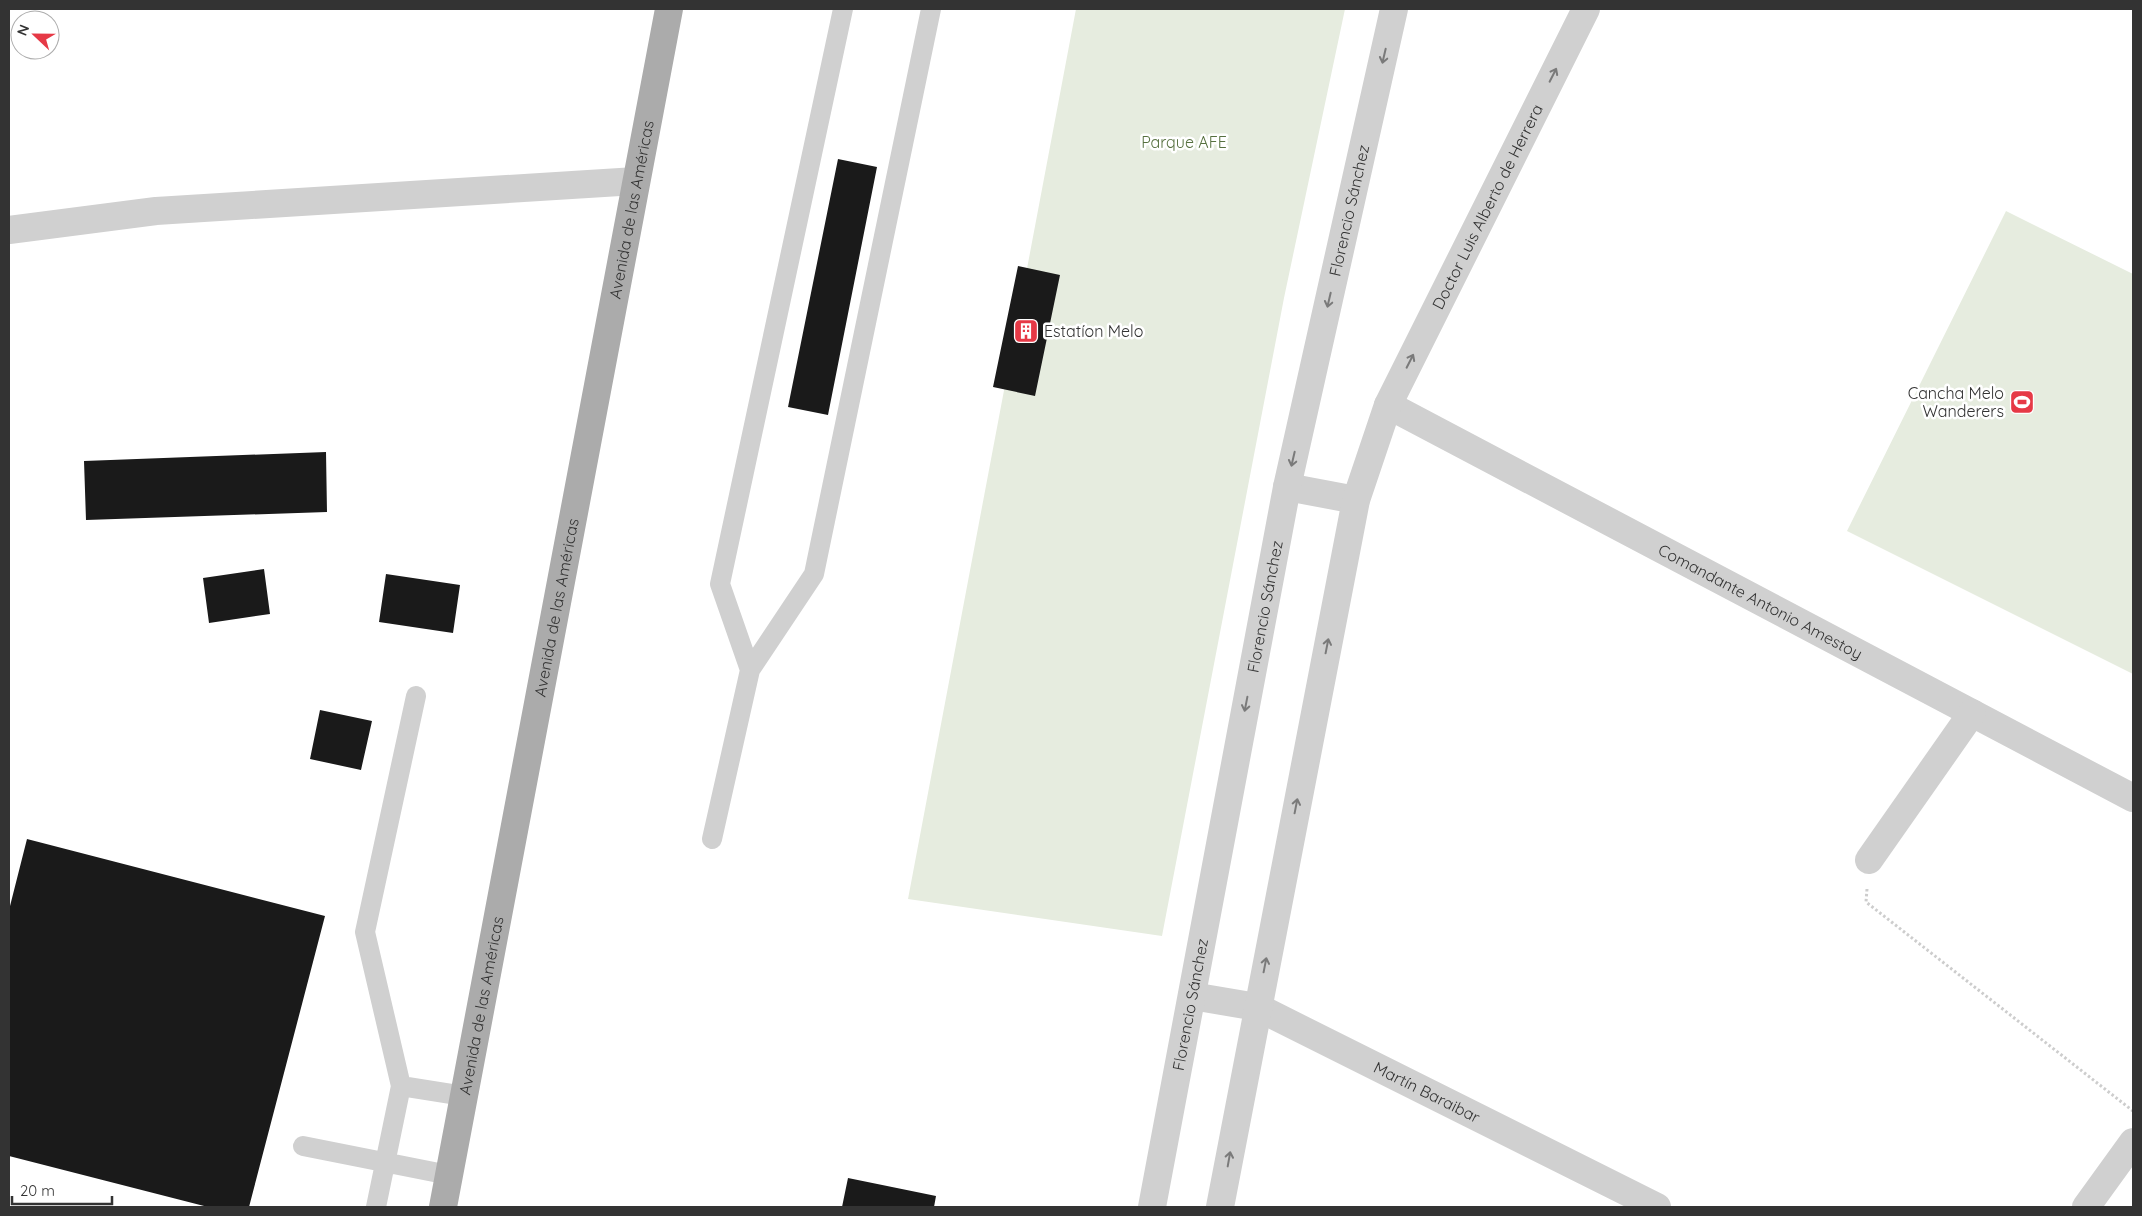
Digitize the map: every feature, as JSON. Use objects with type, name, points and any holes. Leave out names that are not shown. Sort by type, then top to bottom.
[{"type":"main road","name":"Avenida de las Américas","points":[[443,1207],[669,9]]},
{"type":"street","name":"Florencio Sánchez","points":[[1152,1207],[1287,487],[1394,9]]},
{"type":"street","name":"Doctor Luis Alberto de Herrera","points":[[1388,405],[1586,9]]},
{"type":"street","points":[[9,230],[156,211],[636,180]]},
{"type":"street","points":[[1220,1207],[1356,500],[1388,405]]},
{"type":"street","name":"Comandante Antonio Amestoy","points":[[1388,405],[2133,798]]},
{"type":"street","points":[[1287,487],[1356,500]]},
{"type":"street","points":[[1869,860],[1972,713]]},
{"type":"street","name":"Martín Baraibar","points":[[1192,996],[1257,1007],[1657,1207]]},
{"type":"street","points":[[2086,1207],[2133,1142]]},
{"type":"lane","points":[[750,670],[720,584],[843,9]]},
{"type":"lane","points":[[712,839],[750,670],[814,574],[931,9]]},
{"type":"lane","points":[[376,1207],[401,1086],[365,932],[416,696]]},
{"type":"lane","points":[[401,1086],[464,1096]]},
{"type":"lane","points":[[303,1146],[449,1175]]},
{"type":"path","points":[[1869,860],[1866,902],[2133,1111]]},
{"type":"green space","name":"Parque AFE","points":[[1076,9],[1345,9],[1284,298],[1162,936],[908,899]]},
{"type":"green space","name":"Cancha Melo Wanderers","points":[[2006,211],[2133,274],[2133,674],[1847,531]]},
{"type":"building","points":[[838,159],[877,167],[828,415],[788,407]]},
{"type":"building","name":"Estatíon Melo","points":[[1018,266],[1060,275],[1035,396],[993,387]]},
{"type":"building","points":[[326,452],[327,512],[86,520],[84,461]]},
{"type":"building","points":[[264,569],[270,614],[209,623],[203,578]]},
{"type":"building","points":[[386,574],[460,585],[453,633],[379,622]]},
{"type":"building","points":[[320,710],[372,721],[361,770],[310,759]]},
{"type":"building","points":[[27,839],[325,916],[249,1207],[208,1207],[9,1156],[9,910]]},
{"type":"building","points":[[848,1178],[936,1196],[934,1207],[842,1207]]},
{"type":"place","name":"Estatíon Melo","points":[[1026,331]]},
{"type":"place","name":"Cancha Melo Wanderers","points":[[2022,402]]}]
